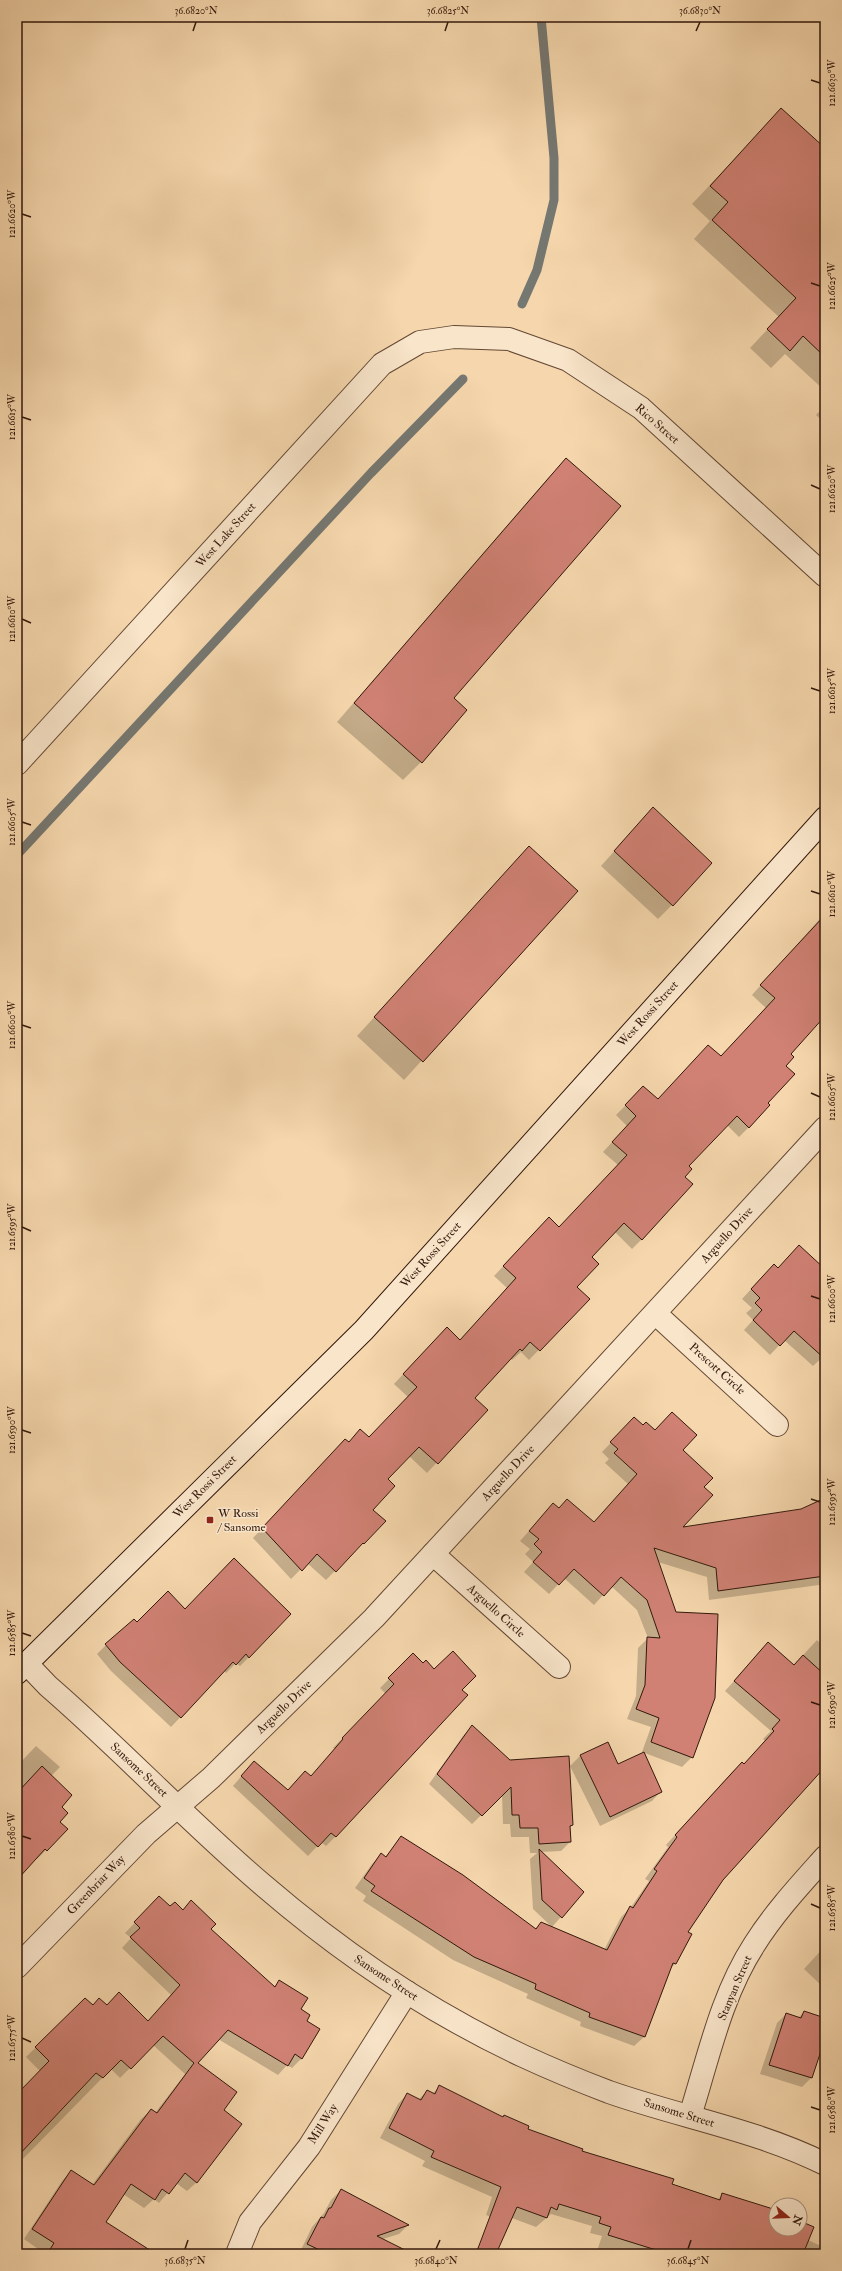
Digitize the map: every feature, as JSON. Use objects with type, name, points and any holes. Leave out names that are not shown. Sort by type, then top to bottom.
[{"type":"street","name":"Rico Street","points":[[454,337],[509,340],[568,360],[641,408],[825,576]]},
{"type":"street","name":"West Lake Street","points":[[17,764],[382,364],[420,342],[454,337]]},
{"type":"street","name":"West Rossi Street","points":[[22,1668],[364,1330],[825,818]]},
{"type":"street","name":"Arguello Drive","points":[[179,1807],[322,1670],[433,1554],[656,1314],[825,1128]]},
{"type":"street","name":"Prescott Circle","points":[[656,1314],[778,1425]]},
{"type":"street","name":"Arguello Circle","points":[[433,1554],[559,1667]]},
{"type":"street","name":"Sansome Street","points":[[22,1668],[48,1686],[262,1884],[300,1916],[340,1947],[407,1992],[453,2019],[523,2056],[609,2092],[758,2137],[825,2164]]},
{"type":"street","name":"Greenbriar Way","points":[[17,1967],[146,1834],[179,1807]]},
{"type":"street","name":"Stanyan Street","points":[[690,2116],[725,2007],[737,1976],[753,1945],[775,1915],[825,1857]]},
{"type":"street","name":"Mill Way","points":[[238,2254],[241,2241],[254,2216],[309,2147],[407,1992]]},
{"type":"building","points":[[781,108],[825,148],[825,357],[803,336],[790,351],[767,329],[796,298],[712,220],[728,202],[710,186]]},
{"type":"building","points":[[566,458],[621,506],[454,698],[467,710],[422,763],[354,703]]},
{"type":"building","points":[[653,807],[712,863],[673,906],[614,851]]},
{"type":"building","points":[[529,846],[578,891],[423,1062],[374,1017]]},
{"type":"building","points":[[825,915],[825,1016],[791,1054],[794,1057],[786,1066],[795,1074],[768,1103],[770,1105],[749,1128],[737,1116],[689,1166],[692,1169],[685,1177],[693,1184],[642,1240],[624,1223],[592,1257],[599,1264],[577,1287],[590,1299],[540,1351],[530,1342],[522,1351],[520,1349],[475,1398],[488,1410],[438,1464],[419,1447],[388,1479],[395,1486],[373,1510],[386,1521],[364,1544],[363,1543],[336,1572],[317,1554],[302,1571],[262,1528],[345,1439],[349,1442],[360,1429],[369,1437],[417,1387],[403,1374],[447,1327],[460,1340],[516,1278],[503,1266],[549,1217],[559,1227],[627,1155],[612,1142],[636,1116],[625,1105],[643,1086],[658,1099],[708,1045],[721,1056],[775,998],[760,985]]},
{"type":"building","points":[[799,1245],[825,1269],[825,1359],[794,1331],[780,1346],[753,1320],[762,1310],[755,1303],[760,1298],[751,1289],[774,1264],[778,1268]]},
{"type":"building","points":[[672,1412],[697,1435],[683,1450],[713,1478],[704,1487],[713,1495],[683,1527],[801,1509],[825,1498],[825,1576],[718,1591],[716,1568],[654,1548],[676,1612],[718,1614],[715,1698],[693,1758],[651,1742],[659,1718],[636,1709],[645,1685],[647,1637],[660,1638],[647,1600],[621,1577],[604,1596],[574,1569],[559,1585],[533,1562],[542,1552],[534,1544],[539,1539],[529,1531],[553,1503],[559,1508],[567,1499],[594,1522],[637,1474],[614,1453],[618,1449],[610,1442],[634,1417],[643,1425],[646,1422],[655,1430]]},
{"type":"building","points":[[234,1558],[291,1614],[249,1658],[246,1654],[236,1665],[233,1662],[181,1718],[120,1662],[105,1644],[134,1619],[137,1622],[168,1591],[185,1609]]},
{"type":"building","points":[[768,1642],[794,1665],[803,1655],[825,1675],[825,1767],[723,1880],[688,1932],[692,1934],[676,1964],[673,1963],[645,2037],[589,2017],[590,2013],[535,1989],[536,1984],[474,1957],[371,1891],[375,1886],[364,1878],[381,1853],[386,1857],[401,1836],[463,1875],[536,1929],[541,1922],[607,1950],[630,1906],[633,1908],[657,1871],[654,1869],[677,1837],[675,1835],[742,1762],[744,1764],[774,1731],[772,1729],[780,1720],[734,1681]]},
{"type":"building","points":[[453,1651],[476,1676],[462,1690],[468,1695],[336,1837],[331,1833],[318,1847],[241,1776],[254,1761],[288,1790],[305,1771],[311,1776],[343,1739],[342,1738],[394,1684],[388,1678],[413,1653],[423,1663],[426,1660],[434,1669]]},
{"type":"building","points":[[472,1725],[510,1760],[569,1756],[573,1825],[570,1826],[571,1842],[539,1844],[538,1828],[520,1828],[519,1815],[512,1815],[511,1787],[482,1816],[437,1774]]},
{"type":"building","points":[[608,1742],[618,1764],[644,1752],[662,1792],[610,1817],[580,1755]]},
{"type":"building","points":[[42,1766],[72,1795],[62,1807],[68,1813],[60,1822],[68,1829],[47,1851],[45,1849],[17,1880],[17,1793]]},
{"type":"building","points":[[539,1849],[584,1892],[562,1918],[542,1900]]},
{"type":"building","points":[[159,1896],[170,1906],[175,1902],[183,1910],[191,1900],[216,1924],[211,1929],[275,1987],[279,1980],[308,1998],[301,2009],[310,2015],[307,2021],[320,2029],[302,2059],[295,2054],[288,2066],[228,2030],[198,2063],[237,2092],[224,2110],[242,2124],[197,2183],[185,2173],[169,2194],[162,2189],[155,2200],[131,2184],[106,2222],[156,2254],[47,2254],[54,2243],[32,2229],[71,2170],[94,2185],[151,2109],[157,2113],[194,2063],[163,2036],[131,2069],[121,2060],[103,2078],[96,2073],[17,2157],[17,2094],[49,2061],[35,2047],[85,1998],[93,2005],[99,1998],[107,2005],[119,1992],[148,2021],[180,1985],[130,1937],[140,1928],[134,1922]]},
{"type":"building","points":[[804,2011],[825,2018],[825,2039],[812,2078],[769,2065],[786,2013],[801,2018]]},
{"type":"building","points":[[439,2085],[503,2117],[504,2115],[529,2126],[528,2129],[583,2149],[582,2151],[674,2179],[672,2184],[720,2200],[722,2193],[768,2207],[768,2237],[808,2237],[808,2224],[814,2227],[803,2254],[669,2254],[608,2235],[611,2227],[599,2223],[601,2217],[559,2204],[557,2210],[551,2207],[547,2218],[517,2207],[496,2254],[483,2254],[477,2251],[501,2187],[431,2157],[434,2151],[389,2128],[407,2093],[421,2100],[427,2090],[435,2094]]},
{"type":"building","points":[[341,2189],[409,2225],[377,2236],[413,2254],[328,2254],[307,2244],[321,2217],[324,2218]]},
{"type":"waterway","points":[[522,304],[537,270],[554,200],[554,158],[541,17]]},
{"type":"waterway","points":[[17,855],[371,473],[463,379]]},
{"type":"place","name":"W Rossi / Sansome","points":[[210,1520]]}]
